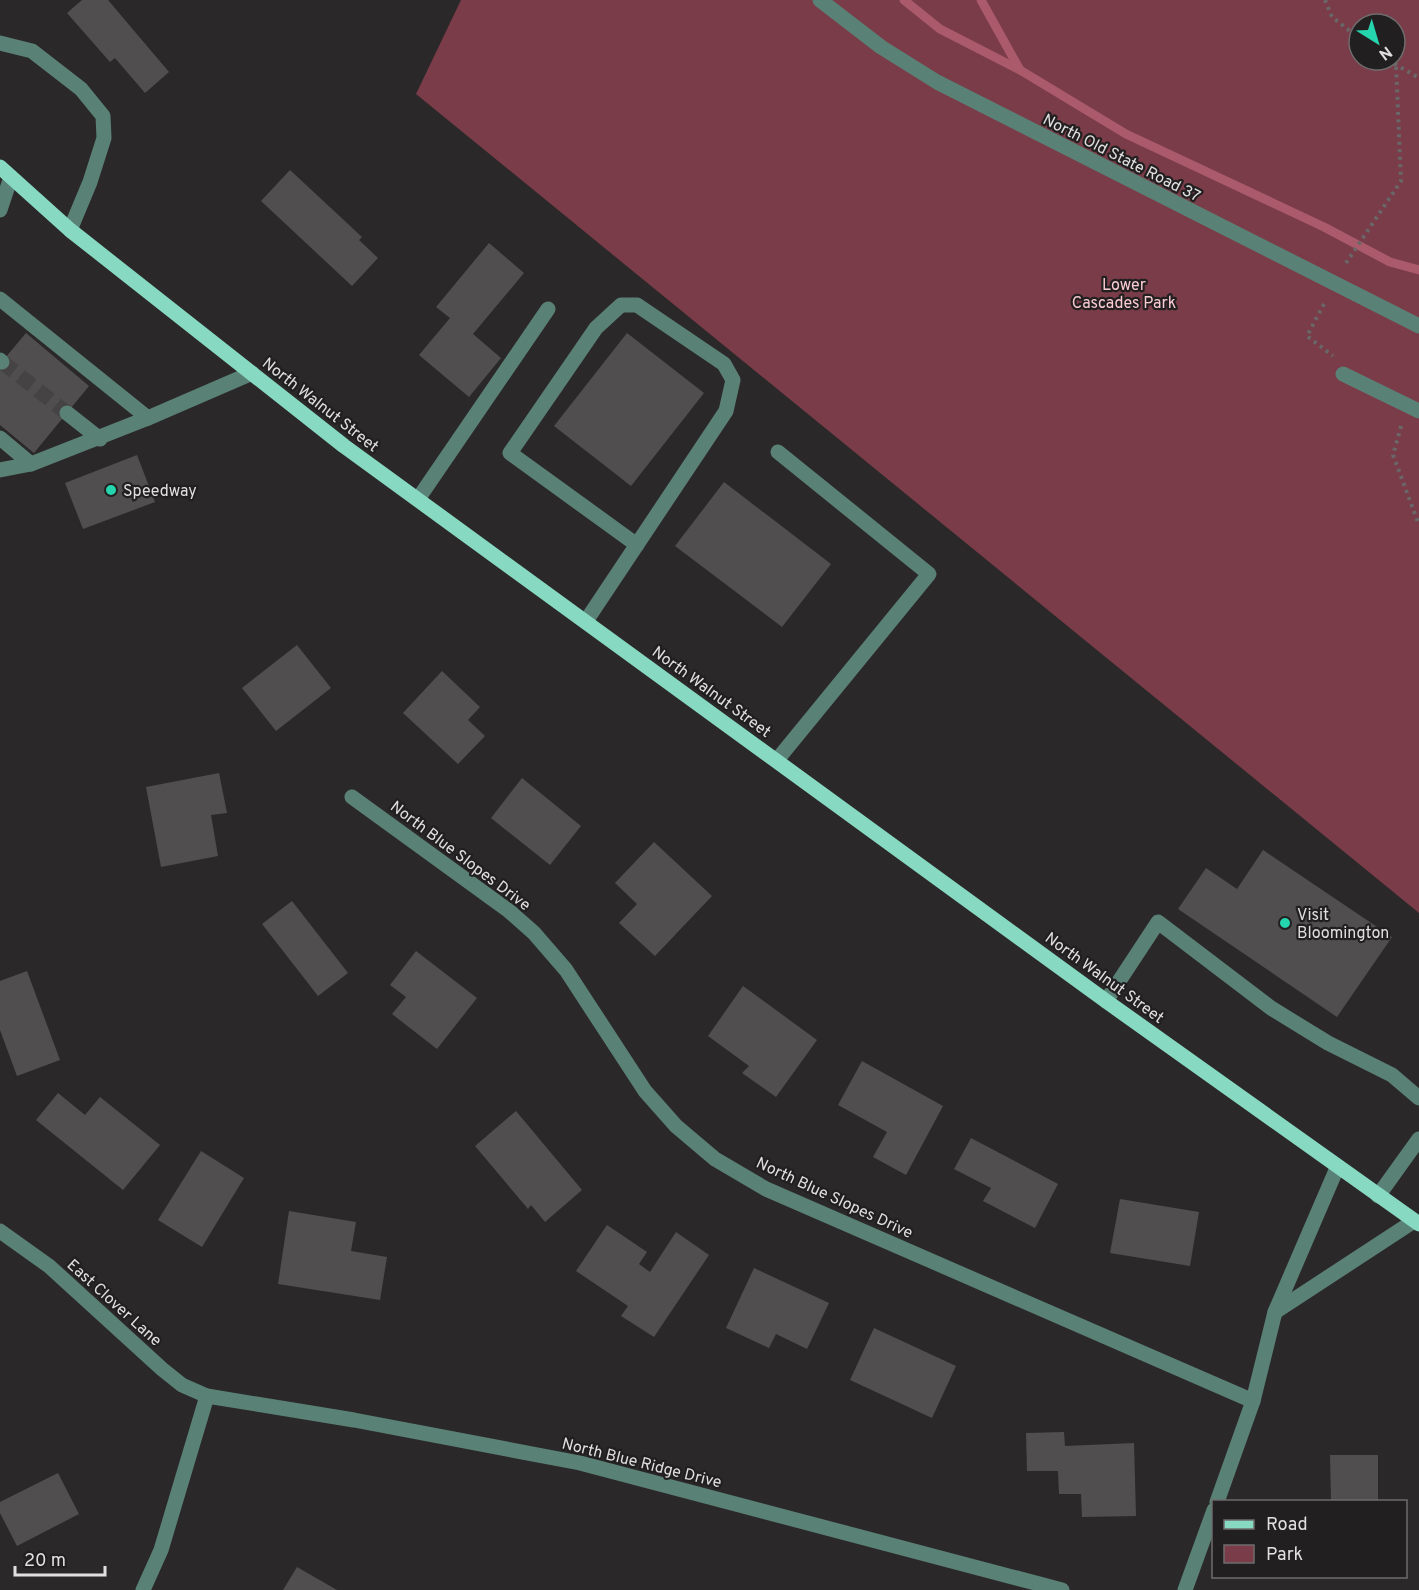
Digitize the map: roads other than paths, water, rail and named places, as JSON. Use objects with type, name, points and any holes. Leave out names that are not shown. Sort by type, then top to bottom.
[{"type":"main road","name":"North Walnut Street","points":[[6,172],[70,230],[344,446],[1106,1001],[1337,1168],[1417,1222]]},
{"type":"street","name":"North Old State Road 37","points":[[820,0],[881,47],[937,82],[1419,326]]},
{"type":"street","points":[[0,43],[32,51],[81,88],[103,116],[104,138],[90,182],[70,230]]},
{"type":"street","points":[[0,210],[6,172]]},
{"type":"street","points":[[0,299],[148,418]]},
{"type":"street","points":[[586,621],[637,545],[726,411],[733,380],[724,364],[637,305],[621,305],[596,328],[510,453],[637,545]]},
{"type":"street","points":[[418,499],[548,309]]},
{"type":"street","points":[[0,470],[31,464],[100,439],[252,373]]},
{"type":"street","points":[[1343,374],[1414,409]]},
{"type":"street","points":[[67,413],[100,439]]},
{"type":"street","points":[[0,438],[31,464]]},
{"type":"street","points":[[777,760],[929,574],[778,452]]},
{"type":"street","name":"North Blue Slopes Drive","points":[[352,797],[509,911],[534,933],[566,970],[645,1091],[676,1126],[715,1159],[766,1189],[1253,1401]]},
{"type":"street","points":[[1106,1001],[1158,921],[1271,1008],[1328,1043],[1392,1075],[1419,1098]]},
{"type":"street","points":[[1378,1196],[1419,1139]]},
{"type":"street","points":[[1217,1500],[1253,1401],[1275,1312],[1337,1168]]},
{"type":"street","points":[[1275,1312],[1417,1222]]},
{"type":"street","name":"East Clover Lane","points":[[0,1231],[49,1266],[162,1369],[183,1385],[207,1396]]},
{"type":"street","points":[[143,1590],[161,1550],[207,1396]]},
{"type":"street","name":"North Blue Ridge Drive","points":[[207,1396],[354,1420],[580,1463],[1062,1590]]},
{"type":"street","points":[[1185,1590],[1212,1516]]},
{"type":"waterway","points":[[904,0],[940,29],[1020,70],[1126,134],[1324,227],[1390,262],[1419,270]]},
{"type":"waterway","points":[[981,0],[1020,70]]},
{"type":"tunnel","points":[[2,362],[67,413]]},
{"type":"place","name":"Speedway","points":[[111,490]]},
{"type":"place","name":"Visit Bloomington","points":[[1285,923]]},
{"type":"park label","name":"Lower Cascades Park","points":[[1124,293]]}]
